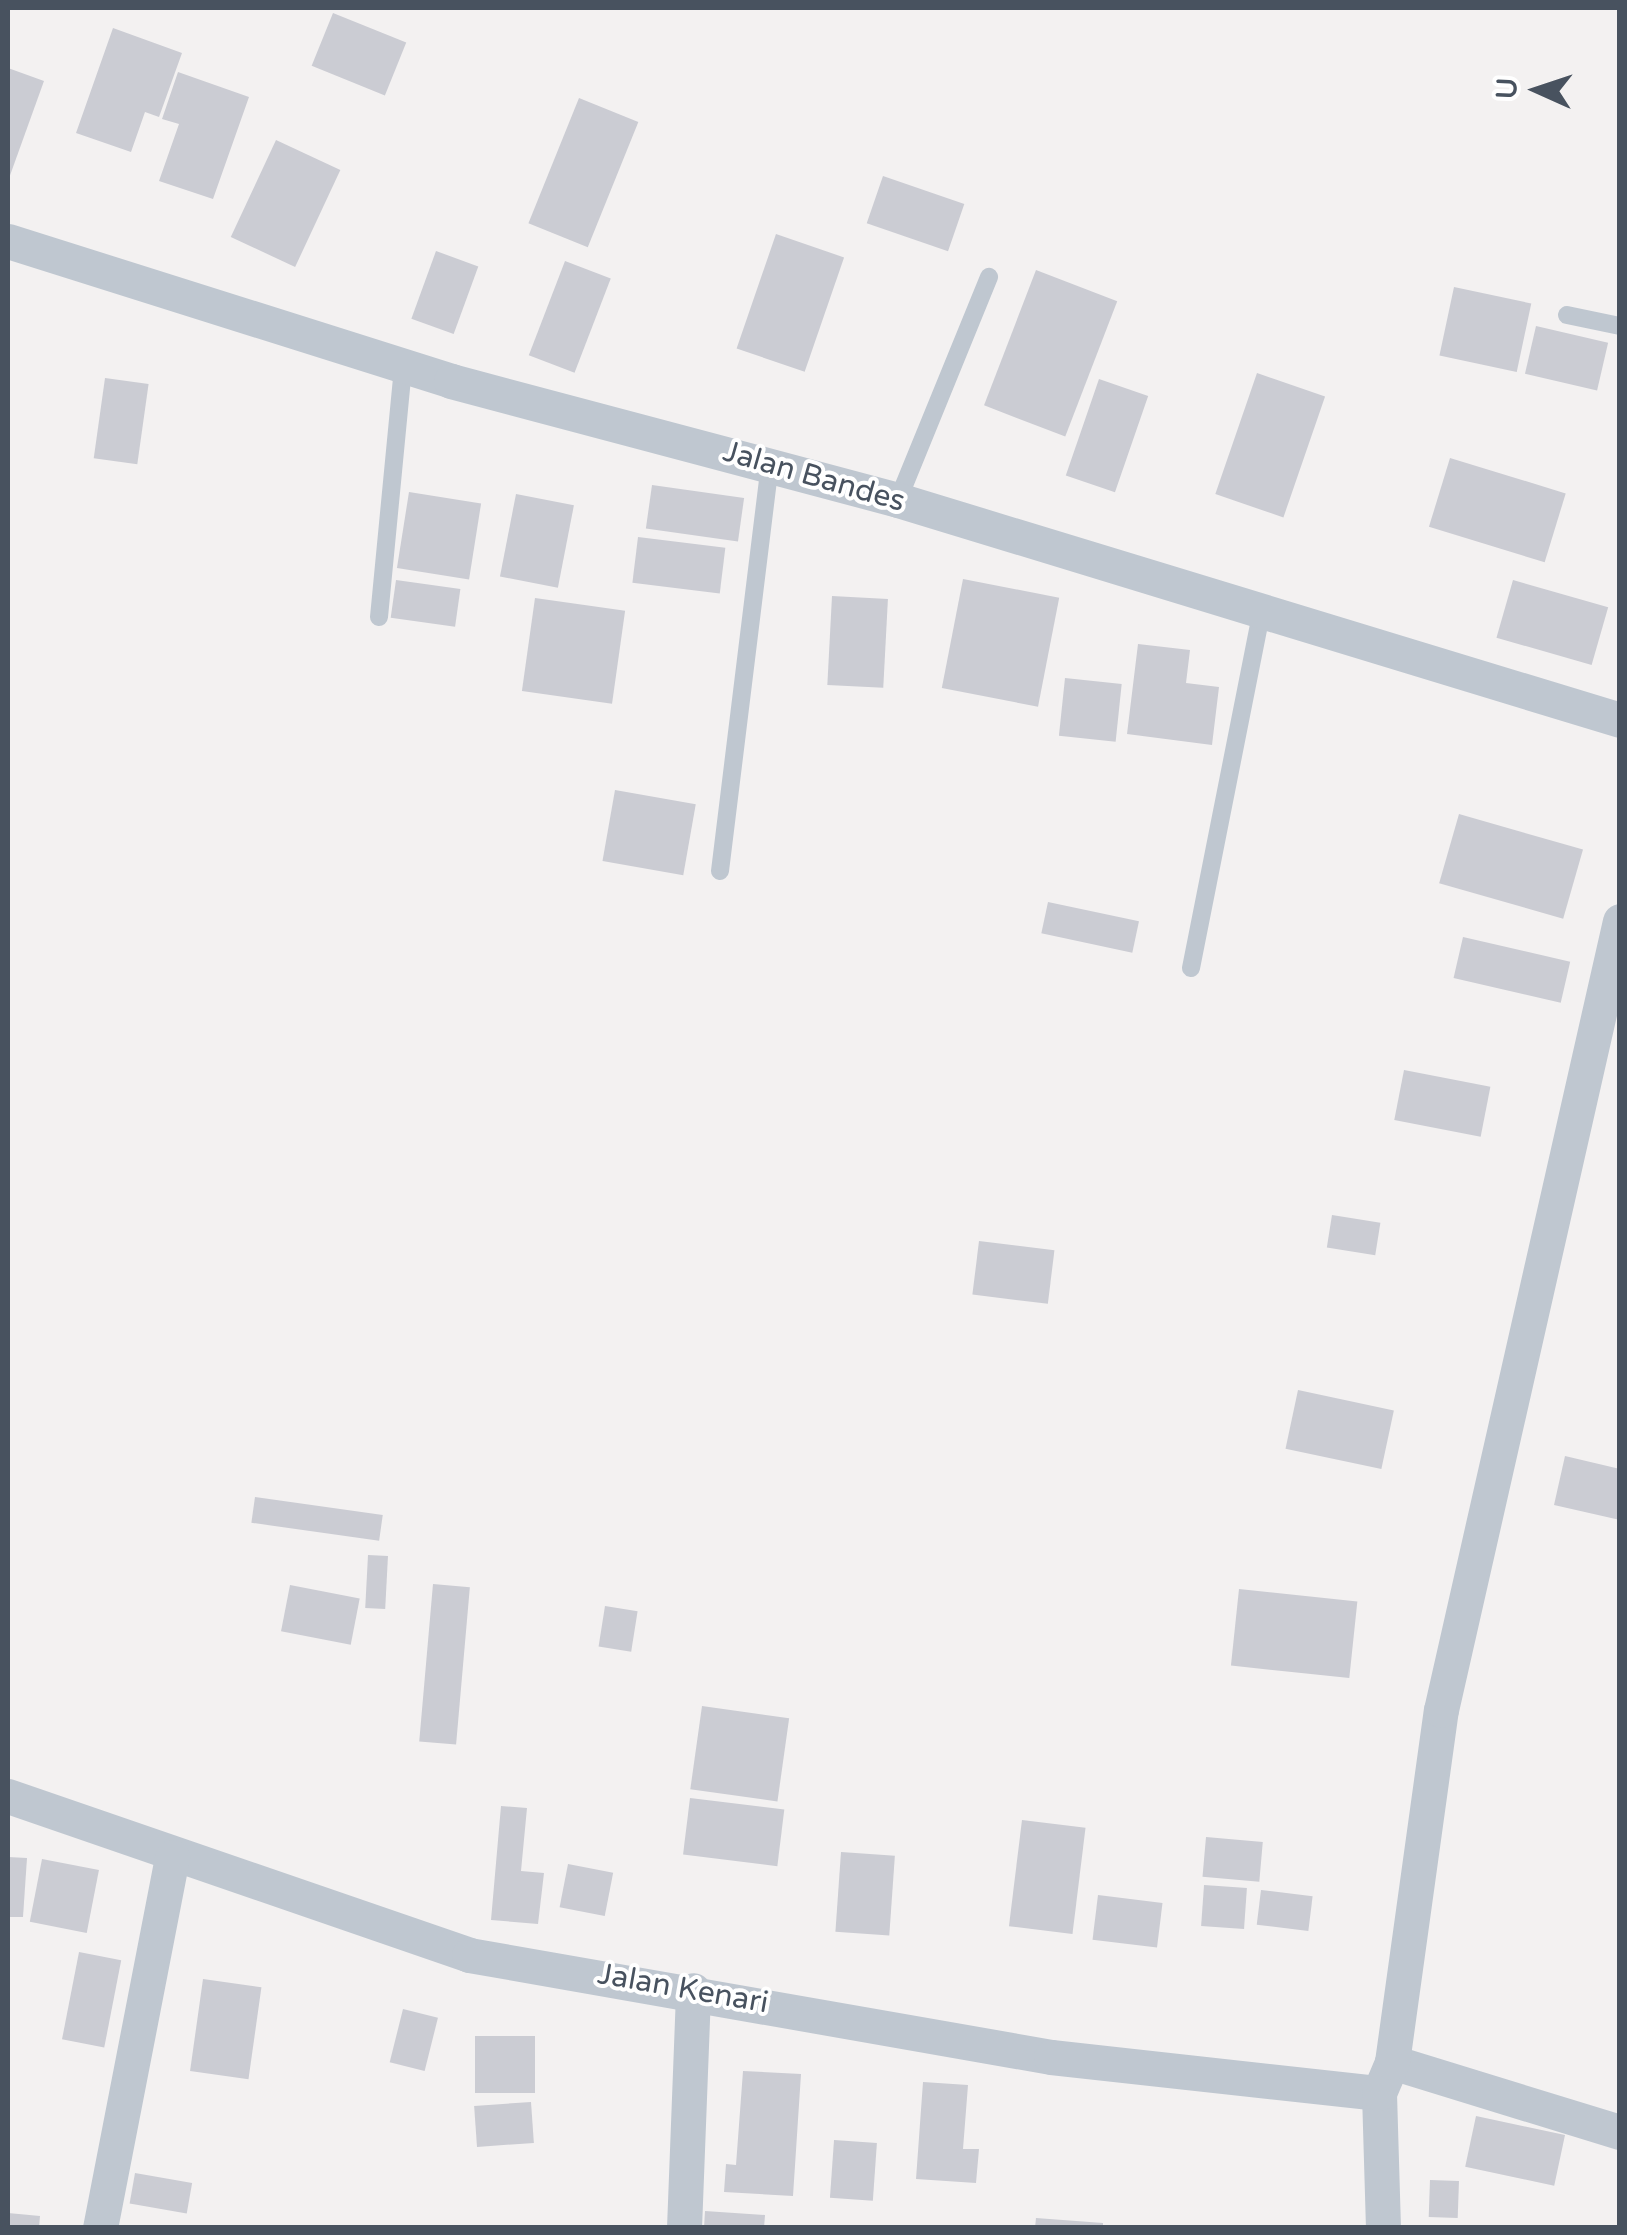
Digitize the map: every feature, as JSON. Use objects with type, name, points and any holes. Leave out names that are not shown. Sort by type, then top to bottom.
[{"type":"street","name":"Jalan Bandes","points":[[8,241],[403,366],[898,500],[1620,720]]},
{"type":"street","points":[[1383,2228],[1386,2078],[1441,1710],[1620,921]]},
{"type":"street","name":"Jalan Kenari","points":[[8,1796],[172,1857],[469,1955],[693,1990],[1052,2057],[1386,2078],[1620,2132]]},
{"type":"street","points":[[100,2228],[172,1857]]},
{"type":"street","points":[[684,2228],[693,1990]]},
{"type":"lane","points":[[898,500],[989,277]]},
{"type":"lane","points":[[1567,314],[1620,326]]},
{"type":"lane","points":[[379,616],[403,366]]},
{"type":"lane","points":[[720,871],[770,464]]},
{"type":"lane","points":[[1191,968],[1262,611]]},
{"type":"building","points":[[333,13],[406,43],[385,95],[312,66]]},
{"type":"building","points":[[113,28],[182,53],[159,117],[145,112],[131,152],[76,133]]},
{"type":"building","points":[[8,68],[44,81],[8,181]]},
{"type":"building","points":[[178,72],[249,97],[213,199],[159,181],[179,124],[162,119]]},
{"type":"building","points":[[579,98],[638,122],[588,247],[528,223]]},
{"type":"building","points":[[276,140],[340,170],[295,267],[231,237]]},
{"type":"building","points":[[883,176],[964,204],[948,251],[867,223]]},
{"type":"building","points":[[776,234],[844,257],[805,372],[737,348]]},
{"type":"building","points":[[436,251],[478,266],[454,334],[411,319]]},
{"type":"building","points":[[565,261],[611,279],[575,373],[529,355]]},
{"type":"building","points":[[1036,270],[1117,301],[1065,437],[984,405]]},
{"type":"building","points":[[1454,287],[1531,303],[1517,372],[1439,355]]},
{"type":"building","points":[[1536,326],[1608,343],[1597,390],[1525,374]]},
{"type":"building","points":[[1257,373],[1325,396],[1283,517],[1215,494]]},
{"type":"building","points":[[105,378],[149,384],[137,464],[94,458]]},
{"type":"building","points":[[1099,379],[1148,396],[1115,492],[1066,475]]},
{"type":"building","points":[[1450,458],[1566,493],[1545,562],[1429,527]]},
{"type":"building","points":[[652,485],[744,498],[738,542],[646,529]]},
{"type":"building","points":[[409,492],[481,503],[469,579],[397,568]]},
{"type":"building","points":[[516,494],[574,505],[558,588],[500,576]]},
{"type":"building","points":[[638,537],[725,548],[720,593],[632,583]]},
{"type":"building","points":[[963,579],[1059,598],[1038,707],[942,688]]},
{"type":"building","points":[[396,580],[460,589],[455,627],[391,618]]},
{"type":"building","points":[[1513,580],[1608,607],[1592,665],[1496,638]]},
{"type":"building","points":[[832,596],[888,599],[883,688],[827,685]]},
{"type":"building","points":[[535,598],[625,611],[612,704],[522,691]]},
{"type":"building","points":[[1138,644],[1190,650],[1186,683],[1219,687],[1212,745],[1127,734]]},
{"type":"building","points":[[1065,678],[1122,684],[1116,742],[1059,736]]},
{"type":"building","points":[[615,790],[696,804],[683,875],[602,861]]},
{"type":"building","points":[[1459,814],[1583,850],[1563,919],[1439,883]]},
{"type":"building","points":[[1048,902],[1139,921],[1132,953],[1041,933]]},
{"type":"building","points":[[1463,937],[1570,962],[1561,1003],[1454,978]]},
{"type":"building","points":[[1404,1070],[1490,1087],[1481,1137],[1394,1120]]},
{"type":"building","points":[[1332,1215],[1380,1223],[1375,1255],[1327,1248]]},
{"type":"building","points":[[979,1241],[1054,1250],[1048,1304],[972,1295]]},
{"type":"building","points":[[1298,1390],[1394,1410],[1381,1469],[1286,1449]]},
{"type":"building","points":[[1565,1456],[1620,1469],[1620,1520],[1554,1505]]},
{"type":"building","points":[[255,1497],[383,1515],[379,1541],[251,1523]]},
{"type":"building","points":[[368,1555],[388,1556],[385,1609],[365,1608]]},
{"type":"building","points":[[433,1584],[470,1587],[456,1745],[419,1741]]},
{"type":"building","points":[[290,1585],[360,1599],[351,1645],[281,1631]]},
{"type":"building","points":[[1239,1589],[1357,1601],[1349,1678],[1231,1666]]},
{"type":"building","points":[[605,1606],[638,1611],[631,1652],[599,1646]]},
{"type":"building","points":[[702,1706],[789,1718],[777,1801],[690,1789]]},
{"type":"building","points":[[690,1798],[784,1810],[777,1866],[683,1855]]},
{"type":"building","points":[[501,1806],[527,1808],[521,1871],[544,1873],[538,1924],[491,1920]]},
{"type":"building","points":[[1022,1820],[1086,1828],[1072,1934],[1009,1926]]},
{"type":"building","points":[[1206,1837],[1263,1842],[1259,1882],[1203,1877]]},
{"type":"building","points":[[841,1852],[895,1856],[889,1936],[835,1932]]},
{"type":"building","points":[[8,1857],[27,1858],[23,1917],[8,1917]]},
{"type":"building","points":[[42,1859],[99,1870],[87,1933],[30,1922]]},
{"type":"building","points":[[568,1864],[613,1873],[605,1916],[560,1907]]},
{"type":"building","points":[[1204,1885],[1247,1888],[1244,1929],[1201,1926]]},
{"type":"building","points":[[1261,1890],[1313,1896],[1308,1931],[1257,1925]]},
{"type":"building","points":[[1098,1895],[1163,1903],[1157,1948],[1093,1940]]},
{"type":"building","points":[[79,1952],[121,1960],[104,2048],[62,2039]]},
{"type":"building","points":[[203,1979],[261,1987],[248,2079],[190,2071]]},
{"type":"building","points":[[403,2009],[438,2018],[425,2071],[390,2062]]},
{"type":"building","points":[[475,2036],[535,2036],[535,2093],[475,2093]]},
{"type":"building","points":[[743,2071],[801,2074],[793,2196],[724,2192],[726,2164],[736,2165]]},
{"type":"building","points":[[923,2082],[968,2085],[963,2149],[979,2149],[976,2183],[916,2179]]},
{"type":"building","points":[[531,2102],[534,2143],[477,2147],[474,2106]]},
{"type":"building","points":[[1476,2116],[1565,2135],[1554,2186],[1465,2167]]},
{"type":"building","points":[[834,2140],[877,2143],[873,2201],[830,2198]]},
{"type":"building","points":[[135,2173],[192,2183],[187,2214],[130,2204]]},
{"type":"building","points":[[1430,2180],[1459,2181],[1458,2218],[1429,2217]]},
{"type":"building","points":[[705,2211],[765,2215],[764,2228],[704,2228]]},
{"type":"building","points":[[8,2213],[40,2216],[39,2228],[8,2228]]},
{"type":"building","points":[[1036,2218],[1103,2223],[1103,2228],[1035,2228]]}]
